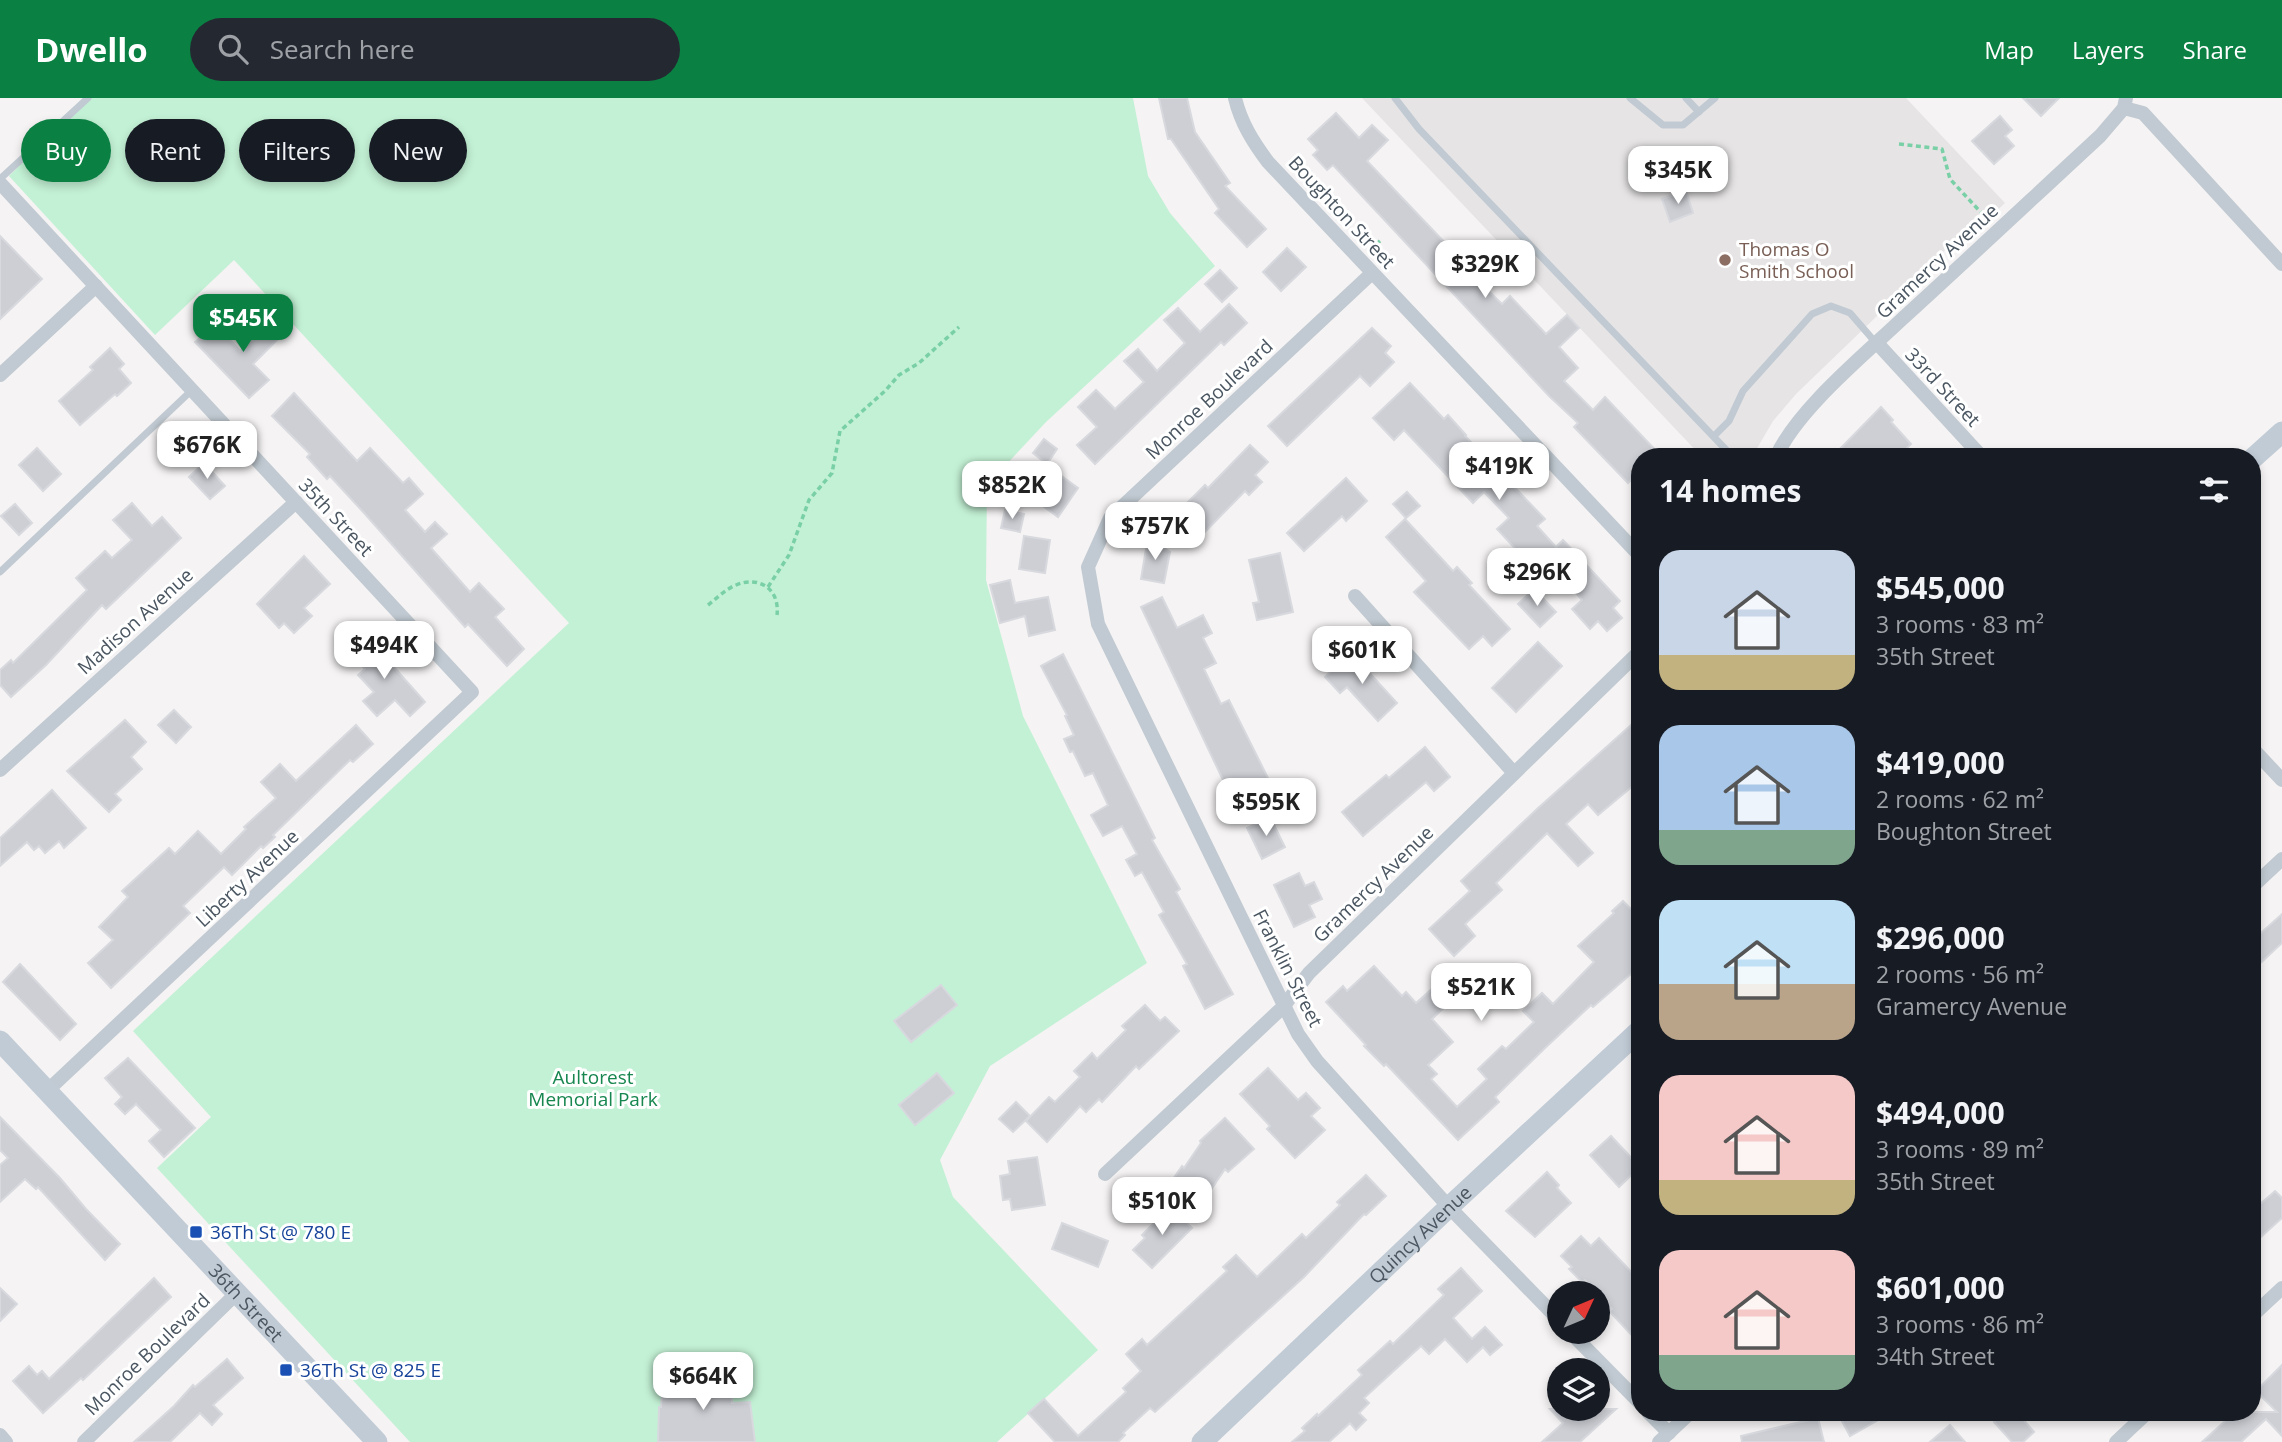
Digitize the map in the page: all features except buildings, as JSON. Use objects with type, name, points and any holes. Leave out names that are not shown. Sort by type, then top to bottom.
[{"type":"street","name":"Boughton Street","points":[[1235,98],[1240,118],[1268,162],[1631,546]]},
{"type":"street","name":"Gramercy Avenue","points":[[1782,448],[1797,424],[1877,343],[2100,136],[2125,103]]},
{"type":"street","points":[[2125,103],[2143,113],[2282,264]]},
{"type":"street","name":"35th Street","points":[[0,181],[472,692]]},
{"type":"street","name":"Monroe Boulevard","points":[[1088,566],[1110,517],[1372,273]]},
{"type":"street","points":[[0,375],[96,286]]},
{"type":"street","name":"33rd Street","points":[[1877,343],[1974,448]]},
{"type":"street","points":[[2261,451],[2282,432]]},
{"type":"street","name":"Madison Avenue","points":[[0,770],[296,502]]},
{"type":"street","name":"Franklin Street","points":[[1088,566],[1098,624],[1298,1034],[1317,1061],[1449,1207],[1547,1308]]},
{"type":"street","points":[[1355,596],[1514,774]]},
{"type":"street","name":"Gramercy Avenue","points":[[1105,1174],[1283,1007],[1309,973],[1631,660]]},
{"type":"street","name":"Liberty Avenue","points":[[47,1091],[472,692]]},
{"type":"street","points":[[2261,758],[2282,780]]},
{"type":"street","points":[[2261,879],[2282,859]]},
{"type":"street","name":"Quincy Avenue","points":[[1202,1442],[1631,1038]]},
{"type":"street","name":"36th Street","points":[[0,1041],[377,1442]]},
{"type":"street","points":[[2261,1308],[2282,1288]]},
{"type":"street","name":"Monroe Boulevard","points":[[84,1442],[237,1293]]},
{"type":"street","points":[[1582,1344],[1631,1394]]},
{"type":"street","points":[[1654,1421],[1664,1438],[1682,1421]]},
{"type":"street","points":[[2116,1442],[2138,1421]]},
{"type":"street","points":[[0,1435],[6,1442]]},
{"type":"lane","points":[[0,181],[88,98]]},
{"type":"lane","points":[[1395,98],[1419,129],[1725,448]]},
{"type":"lane","points":[[1630,98],[1662,125],[1683,125],[1715,98]]},
{"type":"lane","points":[[1686,98],[1699,112]]},
{"type":"lane","points":[[1714,436],[1730,421],[1743,391],[1812,314],[1831,306],[1850,313],[1877,343]]},
{"type":"lane","points":[[0,572],[192,390]]},
{"type":"path","points":[[1899,144],[1942,149],[1951,180],[1997,231]]},
{"type":"path","points":[[768,587],[789,555],[808,500],[832,473],[840,431],[886,391],[899,375],[919,363],[959,327]]},
{"type":"path","points":[[708,605],[735,585],[753,583],[768,587],[776,598],[777,615]]},
{"type":"shaded area","name":"Thomas O Smith School","points":[[1362,98],[1906,98],[2005,203],[1986,221],[1958,238],[1796,394],[1773,421],[1757,448],[1693,448]]},
{"type":"green space","name":"Aultorest Memorial Park","points":[[87,98],[1133,98],[1148,176],[1170,213],[1215,266],[1046,422],[987,485],[986,580],[1023,716],[1147,963],[990,1066],[940,1160],[953,1197],[1098,1350],[997,1442],[410,1442],[157,1168],[211,1117],[133,1031],[569,623],[234,260],[155,335],[9,176],[21,164],[21,182],[111,182],[111,119],[66,119]]},
{"type":"place","name":"Thomas O Smith School","points":[[1725,260]]},
{"type":"place","name":"36Th St @ 780 E","points":[[196,1232]]},
{"type":"place","name":"36Th St @ 825 E","points":[[286,1370]]}]
